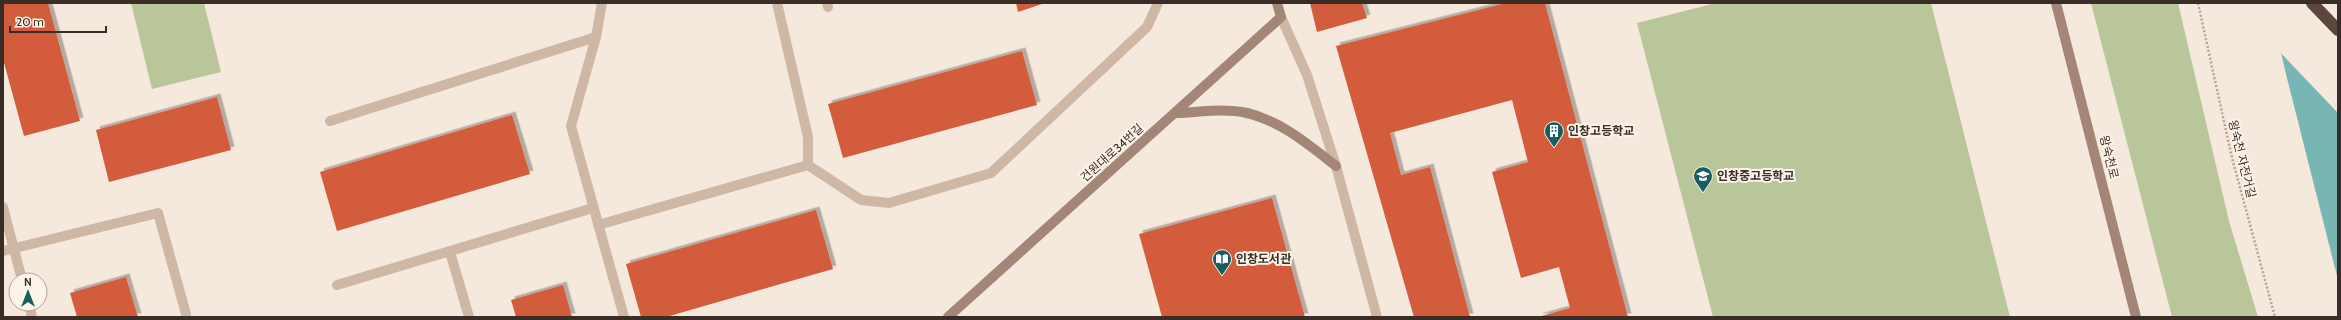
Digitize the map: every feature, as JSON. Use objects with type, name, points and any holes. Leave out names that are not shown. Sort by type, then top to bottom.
[{"type":"highway","points":[[2312,3],[2338,30]]},
{"type":"street","points":[[602,3],[596,37],[571,126],[624,317]]},
{"type":"street","points":[[777,3],[808,137],[808,165]]},
{"type":"street","points":[[598,224],[808,165],[861,200],[889,203],[991,173],[1147,27],[1158,3]]},
{"type":"street","points":[[1277,3],[1281,17],[1306,75],[1336,166],[1377,317]]},
{"type":"street","name":"왕숙천로","points":[[2056,3],[2136,317]]},
{"type":"street","name":"건원대로34번길","points":[[948,317],[1177,113],[1281,17]]},
{"type":"street","points":[[330,121],[596,37]]},
{"type":"street","points":[[1177,113],[1221,111],[1246,113],[1273,121],[1305,142],[1336,166]]},
{"type":"street","points":[[3,207],[20,272]]},
{"type":"street","points":[[337,285],[593,208]]},
{"type":"street","points":[[3,251],[158,213],[186,314]]},
{"type":"street","points":[[450,252],[468,317]]},
{"type":"path","name":"왕숙천 자전거길","points":[[2198,3],[2232,158],[2275,317]]},
{"type":"green space","points":[[131,3],[204,3],[221,72],[152,89]]},
{"type":"green space","points":[[1716,3],[1931,3],[2010,317],[1713,317],[1637,23]]},
{"type":"green space","points":[[2091,3],[2178,3],[2229,221],[2258,317],[2172,317]]},
{"type":"water","points":[[2270,3],[2338,3],[2338,280],[2285,70]]},
{"type":"pier","points":[[2268,3],[2338,3],[2338,113],[2278,50]]},
{"type":"building","points":[[3,3],[48,3],[80,121],[24,136],[3,59]]},
{"type":"building","points":[[1016,3],[1045,3],[1018,12]]},
{"type":"building","points":[[1310,3],[1362,3],[1367,18],[1317,32]]},
{"type":"building","name":"인창고등학교","points":[[1506,3],[1545,3],[1628,317],[1538,317],[1570,308],[1559,267],[1521,278],[1492,172],[1528,162],[1512,100],[1390,133],[1401,175],[1430,167],[1470,317],[1414,317],[1336,46]]},
{"type":"building","points":[[1022,51],[1037,105],[843,158],[828,104]]},
{"type":"building","points":[[217,97],[231,150],[109,182],[96,130]]},
{"type":"building","points":[[512,115],[530,174],[337,231],[320,172]]},
{"type":"building","name":"인창도서관","points":[[1272,198],[1305,317],[1162,317],[1139,234]]},
{"type":"building","points":[[816,210],[833,269],[666,317],[641,317],[626,264]]},
{"type":"building","points":[[126,277],[138,317],[77,317],[70,293]]},
{"type":"building","points":[[563,285],[572,317],[516,317],[511,300]]},
{"type":"place","name":"인창고등학교","points":[[1554,148]]},
{"type":"place","name":"인창중고등학교","points":[[1703,193]]},
{"type":"place","name":"인창도서관","points":[[1222,276]]}]
